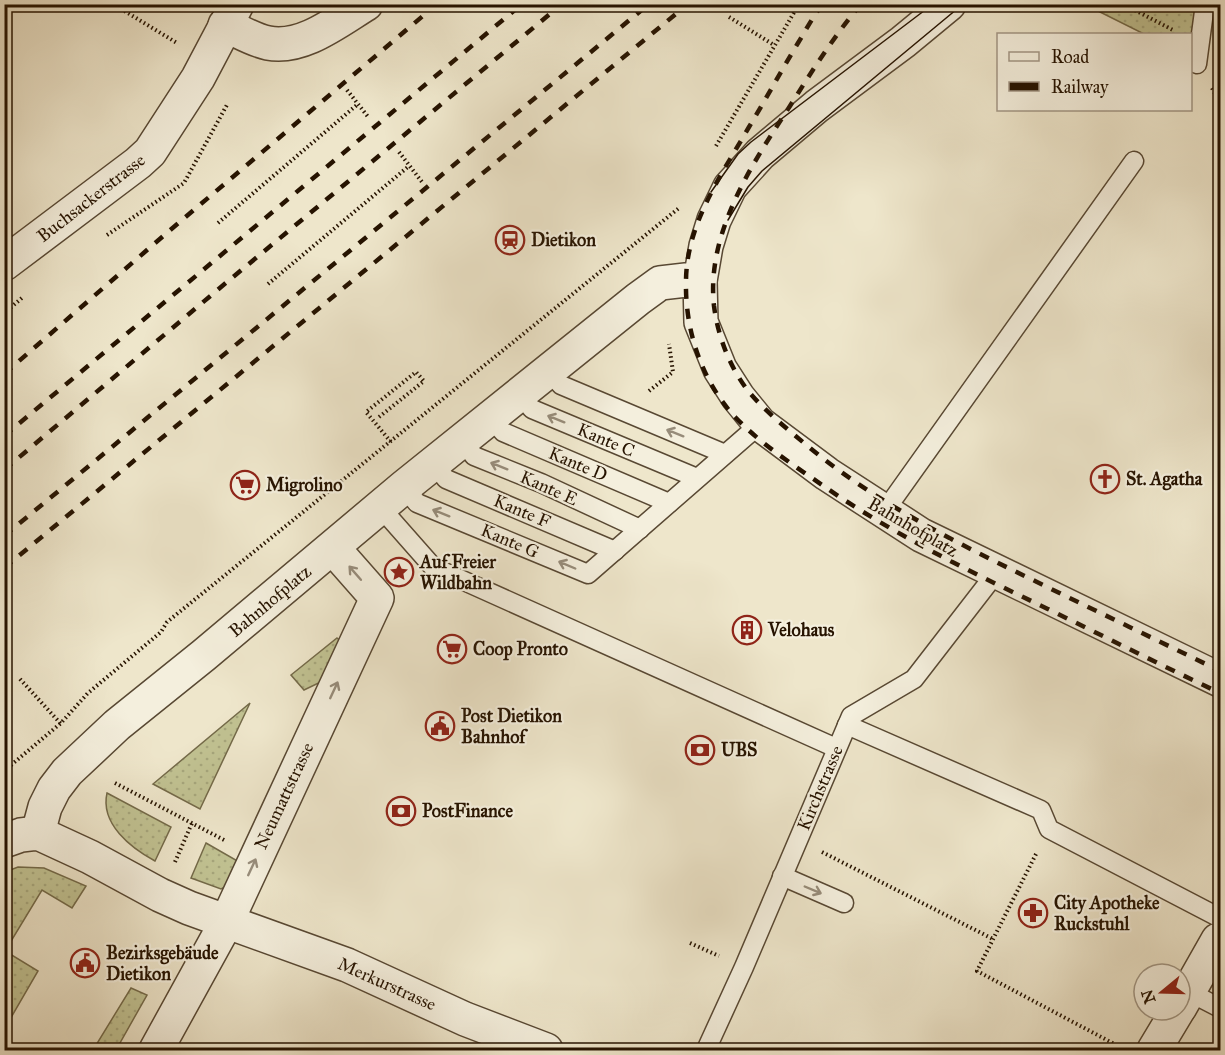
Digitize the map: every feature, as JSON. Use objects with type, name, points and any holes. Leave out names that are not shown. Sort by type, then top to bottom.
[{"type":"street","points":[[231,15],[266,42],[288,43],[323,30],[366,4]]},
{"type":"street","name":"Bahnhofplatz","points":[[949,4],[903,42],[817,106],[744,169],[730,187],[714,220],[706,246],[700,281],[701,322],[720,369],[738,397],[760,424],[827,474],[921,535],[1221,680]]},
{"type":"street","name":"Buchsackerstrasse","points":[[6,260],[138,164],[150,152],[198,78],[231,15]]},
{"type":"street","name":"Bahnhofplatz","points":[[38,833],[45,807],[54,789],[67,772],[117,725],[393,497],[660,283],[700,281]]},
{"type":"street","name":"Neumattstrasse","points":[[156,1050],[227,921],[377,598],[333,548]]},
{"type":"street","points":[[4,841],[21,835],[38,833],[90,857],[160,895],[227,921]]},
{"type":"street","name":"Merkurstrasse","points":[[227,921],[347,965],[465,1019],[546,1050]]},
{"type":"street","points":[[1192,984],[1220,931]]},
{"type":"street","points":[[1154,1050],[1171,1022]]},
{"type":"lane","points":[[1197,64],[1205,4]]},
{"type":"lane","points":[[884,512],[1134,161]]},
{"type":"lane","points":[[550,372],[561,385],[725,454]]},
{"type":"lane","name":"Kante C","points":[[521,395],[532,409],[697,478]]},
{"type":"lane","name":"Kante D","points":[[492,418],[504,432],[669,503]]},
{"type":"lane","points":[[615,551],[760,424]]},
{"type":"lane","name":"Kante E","points":[[463,441],[474,456],[541,483],[640,529]]},
{"type":"lane","name":"Kante F","points":[[434,464],[446,479],[615,551]]},
{"type":"lane","points":[[393,497],[433,567],[837,748]]},
{"type":"lane","name":"Kante G","points":[[393,497],[417,503],[588,574],[615,551]]},
{"type":"lane","name":"Kirchstrasse","points":[[706,1050],[744,967],[851,716],[914,679],[996,573]]},
{"type":"lane","points":[[847,725],[1041,810],[1049,829],[1220,931]]},
{"type":"lane","points":[[782,876],[844,903]]},
{"type":"lane","points":[[1192,1004],[1221,1008]]},
{"type":"path","points":[[113,4],[206,61]]},
{"type":"path","points":[[722,137],[799,4]]},
{"type":"path","points":[[1124,4],[1176,32],[1178,23]]},
{"type":"path","points":[[729,18],[774,45]]},
{"type":"path","points":[[347,90],[369,118]]},
{"type":"path","points":[[218,223],[358,104]]},
{"type":"path","points":[[184,183],[223,112]]},
{"type":"path","points":[[399,152],[422,182]]},
{"type":"path","points":[[268,284],[409,166]]},
{"type":"path","points":[[4,771],[61,723],[88,693],[161,632],[167,622],[680,207]]},
{"type":"path","points":[[379,417],[424,381],[416,372],[366,412],[391,442]]},
{"type":"path","points":[[20,680],[67,730]]},
{"type":"path","points":[[115,783],[256,857]]},
{"type":"path","points":[[172,868],[192,823]]},
{"type":"path","points":[[1049,829],[977,971],[1126,1050]]},
{"type":"path","points":[[798,840],[993,939]]},
{"type":"green space","points":[[1086,5],[1199,5],[1192,52],[1192,33],[1142,33]]},
{"type":"green space","points":[[337,638],[343,643],[327,679],[304,690],[291,675]]},
{"type":"green space","points":[[250,703],[200,809],[153,784]]},
{"type":"green space","points":[[107,793],[171,827],[155,861],[136,849],[119,834],[108,815]]},
{"type":"green space","points":[[206,843],[241,863],[227,886],[221,889],[191,878]]},
{"type":"green space","points":[[18,867],[44,868],[86,886],[72,908],[42,890],[5,951],[5,872]]},
{"type":"green space","points":[[5,951],[38,971],[5,1028]]},
{"type":"green space","points":[[131,988],[147,995],[116,1050],[93,1050]]},
{"type":"tram line","points":[[711,192],[738,154],[751,142],[933,4]]},
{"type":"tram line","points":[[728,220],[748,187],[762,171],[963,4]]},
{"type":"railway","points":[[4,374],[437,4]]},
{"type":"railway","points":[[4,436],[522,4]]},
{"type":"railway","points":[[4,470],[562,4]]},
{"type":"railway","points":[[4,536],[649,4]]},
{"type":"railway","points":[[4,568],[688,4]]},
{"type":"railway","points":[[823,4],[717,182],[692,240],[688,261],[686,300],[692,337],[705,372],[714,388],[736,418],[768,446],[879,522],[964,568],[1220,693]]},
{"type":"railway","points":[[861,4],[824,54],[761,151],[735,200],[725,226],[717,252],[713,279],[714,306],[718,329],[736,373],[755,399],[782,425],[858,484],[916,520],[976,552],[1220,671]]},
{"type":"place","name":"Dietikon","points":[[510,240]]},
{"type":"place","name":"St. Agatha","points":[[1105,479]]},
{"type":"place","name":"Migrolino","points":[[245,485]]},
{"type":"place","name":"Auf Freier Wildbahn","points":[[399,572]]},
{"type":"place","name":"Velohaus","points":[[747,630]]},
{"type":"place","name":"Coop Pronto","points":[[452,649]]},
{"type":"place","name":"Post Dietikon Bahnhof","points":[[440,726]]},
{"type":"place","name":"UBS","points":[[700,750]]},
{"type":"place","name":"PostFinance","points":[[401,811]]},
{"type":"place","name":"City Apotheke Ruckstuhl","points":[[1033,913]]},
{"type":"place","name":"Bezirksgebäude Dietikon","points":[[85,963]]}]
